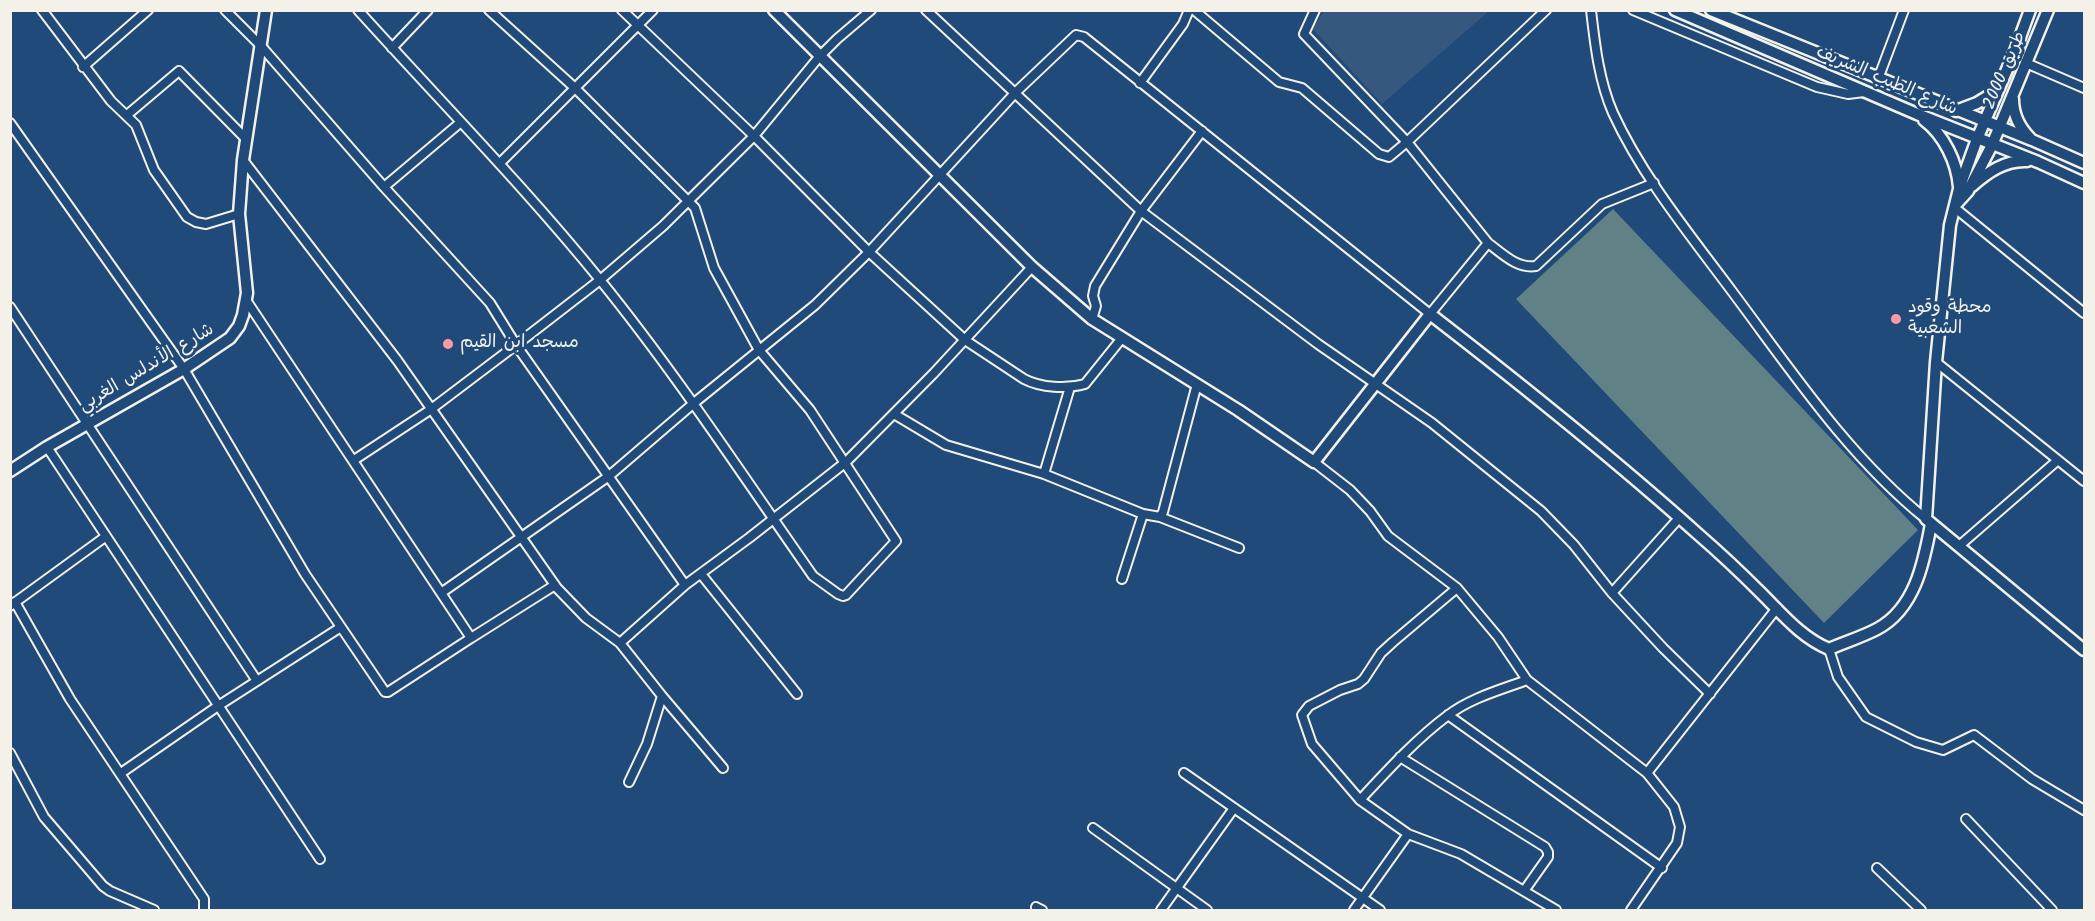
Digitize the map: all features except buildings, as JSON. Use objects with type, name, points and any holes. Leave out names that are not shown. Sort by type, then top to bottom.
[{"type":"street","points":[[42,10],[83,67],[111,101],[136,125],[154,170],[187,217],[206,224],[239,214]]},
{"type":"street","points":[[83,67],[148,10]]},
{"type":"street","points":[[225,10],[261,46],[384,187],[490,303],[516,345],[685,585]]},
{"type":"street","name":"شارع الأندلس الغربي","points":[[10,471],[47,447],[184,369],[230,338],[239,326],[247,287],[239,214],[243,160],[266,10]]},
{"type":"street","points":[[358,10],[500,163],[600,280],[694,403],[815,579],[843,596],[846,595],[896,542],[846,462],[805,403],[759,350],[718,276],[698,216],[688,201],[575,88],[489,10]]},
{"type":"street","points":[[392,48],[428,10]]},
{"type":"street","points":[[622,10],[754,136],[869,252],[965,339],[1029,382],[1070,387],[1086,383],[1122,338]]},
{"type":"street","points":[[500,163],[653,10]]},
{"type":"street","points":[[774,10],[1032,267],[1092,319],[1197,384],[1314,462],[1350,490],[1370,511],[1388,536],[1457,588],[1498,637],[1527,680],[1647,773],[1674,807],[1680,827],[1677,843],[1631,910]]},
{"type":"street","points":[[354,460],[430,410],[516,345],[600,280],[663,226],[754,136],[819,57],[871,10]]},
{"type":"street","points":[[926,10],[1141,211],[1317,344],[1432,423],[1540,511],[1574,545],[1612,593],[1663,648],[1710,693]]},
{"type":"street","points":[[1140,83],[1183,24],[1189,10]]},
{"type":"street","points":[[1194,10],[1279,82],[1302,88],[1384,157],[1389,157],[1407,142],[1546,10]]},
{"type":"street","points":[[1315,10],[1304,34],[1407,142],[1488,243],[1519,265],[1536,266],[1602,204],[1654,183]]},
{"type":"street","points":[[1592,10],[1599,68],[1612,110],[1634,153],[1691,236],[1774,347],[1862,459],[1905,502],[2085,650]]},
{"type":"street","points":[[1633,10],[1817,87],[1848,94],[1866,91]]},
{"type":"street","name":"شارع الطيب الشريف","points":[[1675,10],[2085,183]]},
{"type":"street","name":"شارع الطيب الشريف","points":[[1711,10],[2085,163]]},
{"type":"street","points":[[1878,79],[1904,10]]},
{"type":"street","points":[[441,593],[609,476],[694,403],[815,305],[869,252],[1016,92],[1076,35],[1084,37],[1571,427],[1727,559],[1798,630],[1817,644],[1829,649],[1879,628],[1899,611],[1915,588],[1927,546],[1936,362],[1947,240],[1956,206],[1964,190],[1977,138],[2015,51],[2030,10]]},
{"type":"street","name":"طريق 2000","points":[[1964,190],[2000,128],[2048,10]]},
{"type":"street","points":[[2026,63],[2085,88]]},
{"type":"street","points":[[127,115],[179,71],[246,139]]},
{"type":"street","points":[[2018,84],[2013,108],[2023,131],[2032,140]]},
{"type":"street","points":[[1956,111],[1996,92]]},
{"type":"street","points":[[1917,114],[1934,129],[1945,145],[1964,190]]},
{"type":"street","points":[[10,123],[184,369],[305,574],[386,693],[555,585]]},
{"type":"street","points":[[384,187],[461,123]]},
{"type":"street","points":[[1092,319],[1096,306],[1093,296],[1095,286],[1141,211],[1202,131]]},
{"type":"street","points":[[243,160],[397,360],[555,585],[578,610],[620,643],[723,768]]},
{"type":"street","points":[[1964,190],[2000,166],[2020,161],[2038,162]]},
{"type":"street","points":[[1956,206],[2085,313]]},
{"type":"street","points":[[1314,462],[1488,243]]},
{"type":"street","points":[[620,643],[685,585],[846,462],[1032,267]]},
{"type":"street","points":[[246,300],[471,638]]},
{"type":"street","points":[[10,307],[257,681]]},
{"type":"street","points":[[1936,362],[2085,481]]},
{"type":"street","points":[[1160,517],[1197,384]]},
{"type":"street","points":[[1044,474],[1070,387]]},
{"type":"street","points":[[894,414],[946,445],[1044,474],[1143,514],[1160,517],[1239,548]]},
{"type":"street","points":[[47,447],[320,859]]},
{"type":"street","points":[[1959,546],[2058,460]]},
{"type":"street","points":[[1122,579],[1143,514]]},
{"type":"street","points":[[1612,593],[1680,518]]},
{"type":"street","points":[[105,537],[13,604],[70,699],[204,899],[204,910]]},
{"type":"street","points":[[701,574],[797,694]]},
{"type":"street","points":[[1457,588],[1387,648],[1359,684],[1340,690],[1309,706],[1302,715],[1312,744],[1360,800],[1408,834],[1461,854],[1556,910]]},
{"type":"street","points":[[1647,773],[1777,608]]},
{"type":"street","points":[[121,773],[218,706],[341,627]]},
{"type":"street","points":[[1829,649],[1838,677],[1866,717],[1916,742],[1943,750],[1974,735],[2032,779],[2085,810]]},
{"type":"street","points":[[1360,800],[1400,757],[1448,715],[1477,699],[1527,680]]},
{"type":"street","points":[[629,782],[647,744],[662,696]]},
{"type":"street","points":[[1448,715],[1662,868]]},
{"type":"street","points":[[10,753],[44,817],[103,886],[154,910]]},
{"type":"street","points":[[1400,757],[1545,847],[1548,857],[1524,891]]},
{"type":"street","points":[[1184,773],[1380,910]]},
{"type":"street","points":[[1161,910],[1234,808]]},
{"type":"street","points":[[1966,819],[2052,910]]},
{"type":"street","points":[[1093,828],[1207,910]]},
{"type":"street","points":[[1353,910],[1408,834]]},
{"type":"street","points":[[1877,868],[1921,910]]},
{"type":"shaded area","points":[[1324,11],[1489,11],[1382,104],[1313,29]]},
{"type":"green space","points":[[1613,209],[1918,530],[1824,623],[1516,299]]},
{"type":"place","name":"محطة وقود الشعبية","points":[[1896,319]]},
{"type":"place","name":"مسجد ابن القيم","points":[[448,344]]}]
